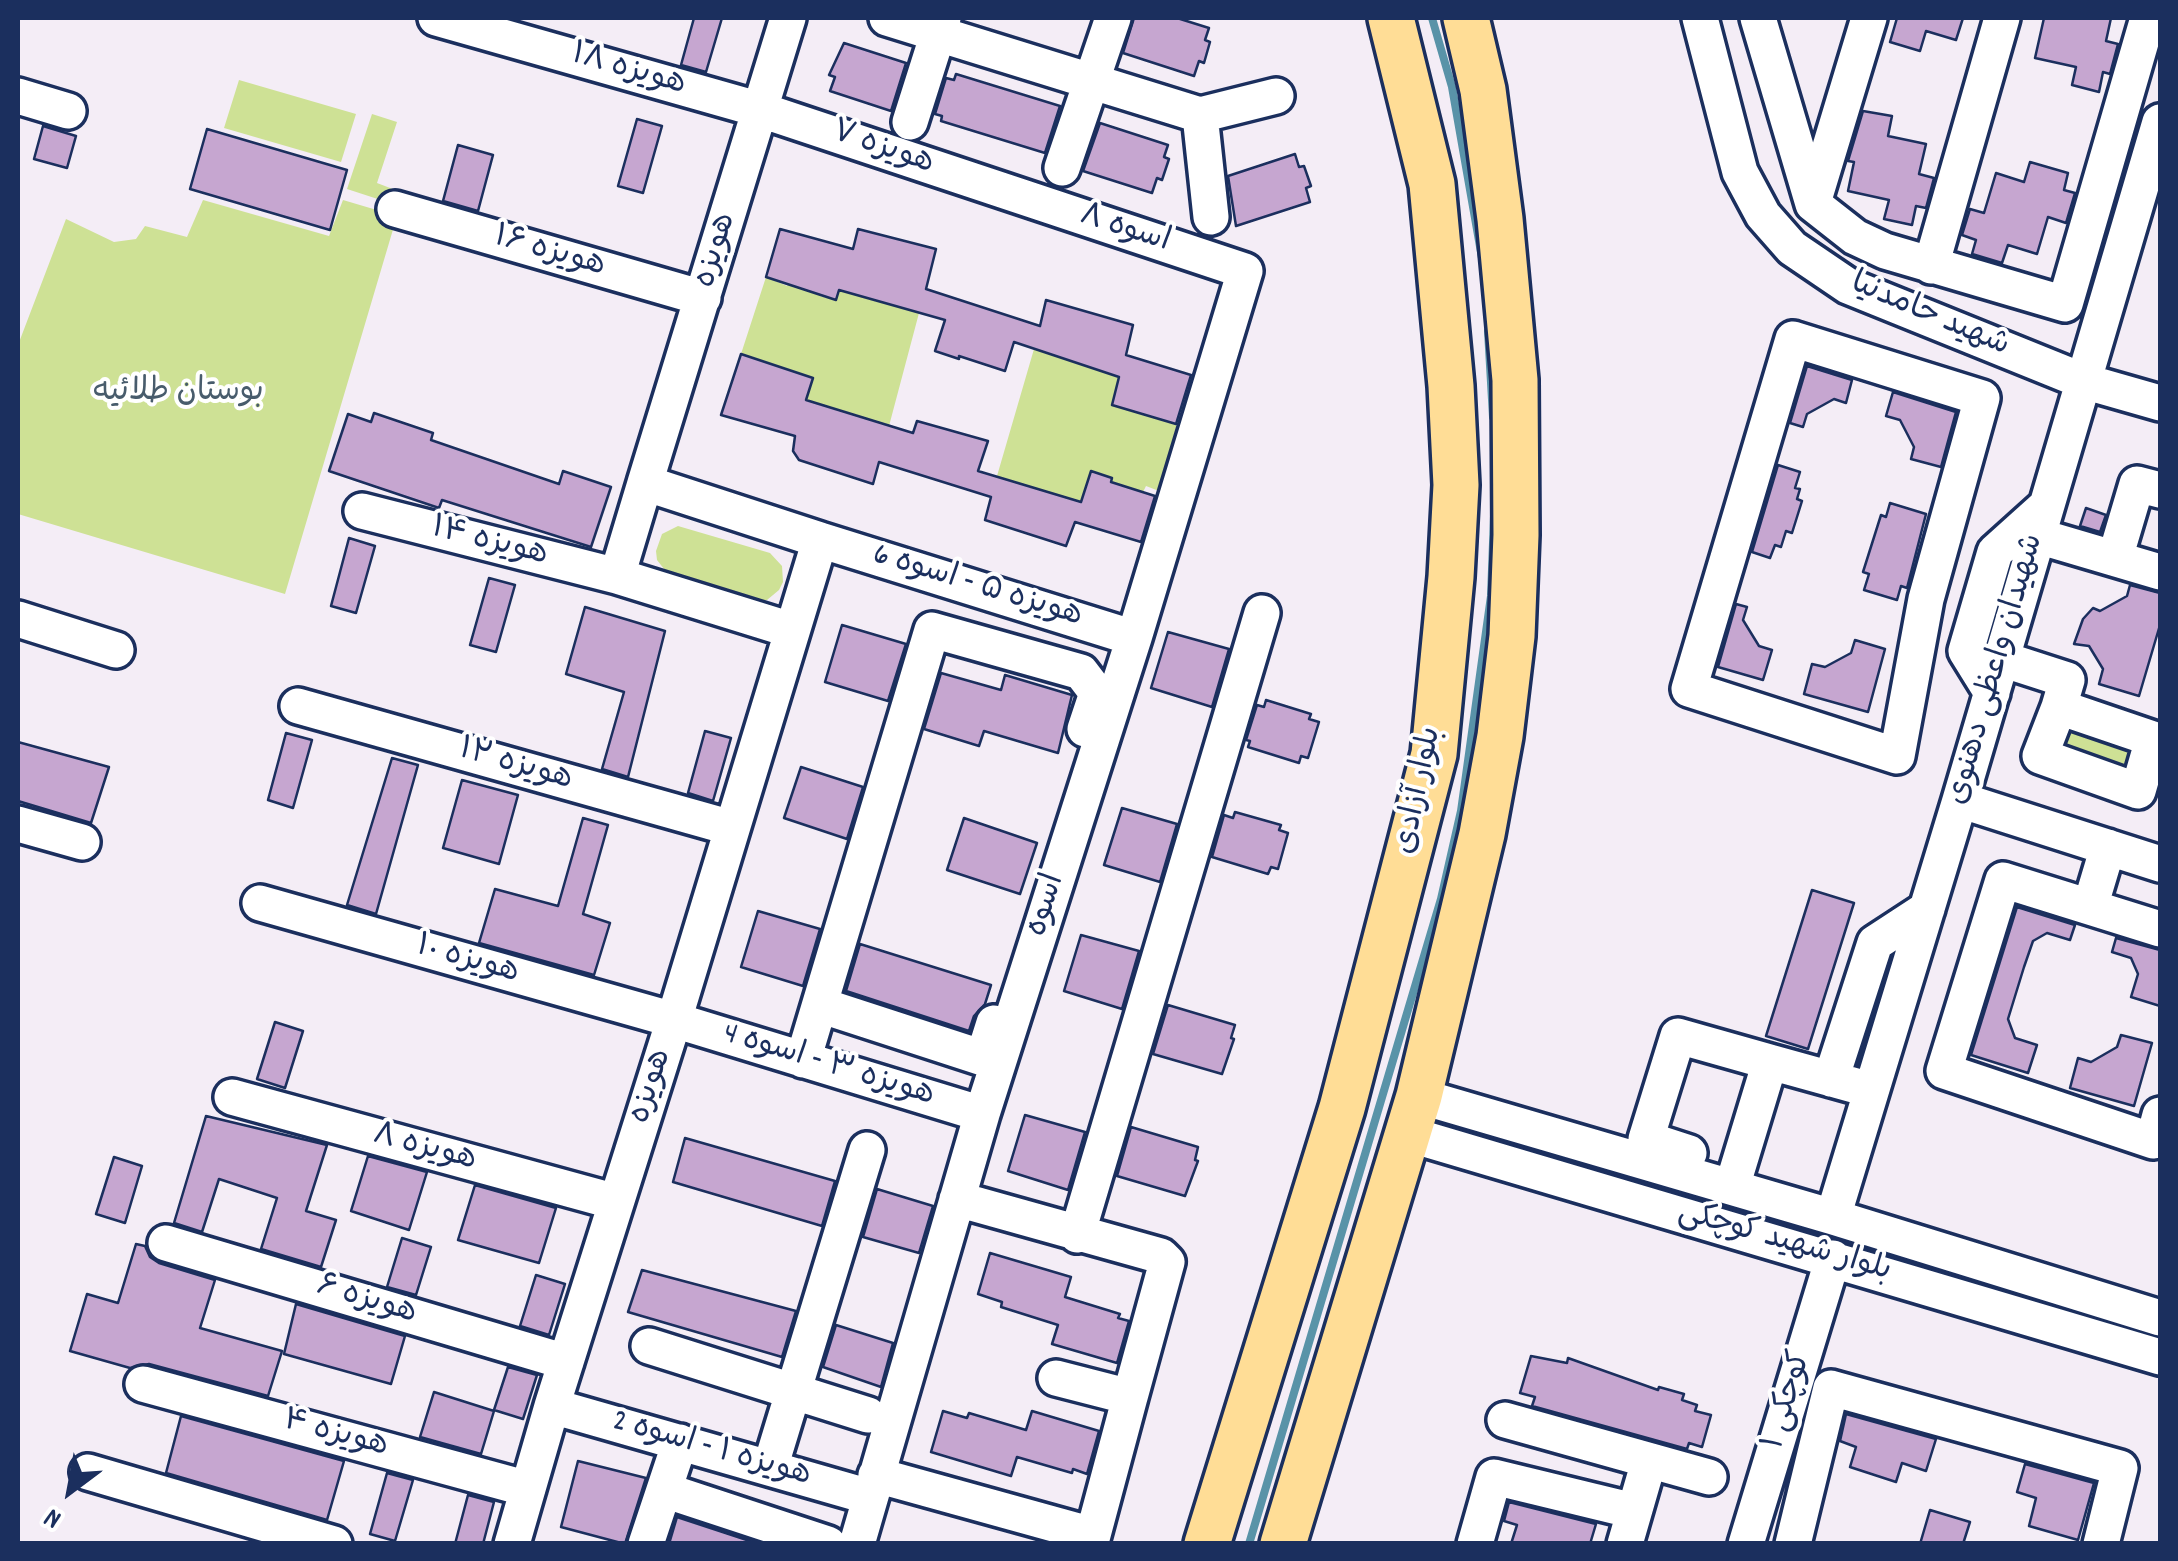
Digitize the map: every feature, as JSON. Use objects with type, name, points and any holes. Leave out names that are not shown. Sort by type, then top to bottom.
[{"type":"main road","name":"بلوار آزادی","points":[[1207,1544],[1342,1108],[1434,754],[1456,485],[1452,386],[1432,184],[1391,18]]},
{"type":"main road","name":"بلوار آزادی","points":[[1282,1544],[1413,1115],[1482,834],[1500,736],[1512,636],[1516,380],[1483,90],[1466,18]]},
{"type":"street","name":"هویزه ‍۱۸","points":[[436,18],[762,110]]},
{"type":"street","name":"هویزه","points":[[617,576],[788,18]]},
{"type":"street","points":[[887,18],[940,25],[1089,81],[1200,116],[1276,96]]},
{"type":"street","points":[[1062,168],[1112,18]]},
{"type":"street","name":"شهید حامدنیا","points":[[1700,18],[1740,172],[1763,215],[1792,248],[1848,286],[2083,380],[2160,403]]},
{"type":"street","points":[[1758,18],[1813,204],[1854,237],[1930,266],[2065,304],[2148,18]]},
{"type":"street","points":[[1813,204],[1869,18]]},
{"type":"street","points":[[1930,266],[2002,18]]},
{"type":"street","points":[[910,122],[940,25]]},
{"type":"street","points":[[18,96],[68,111]]},
{"type":"street","name":"هویزه ۷","points":[[762,110],[1003,191]]},
{"type":"street","points":[[1200,116],[1211,216]]},
{"type":"street","name":"شهیدان واعظی دهنوی","points":[[1833,1216],[2160,122]]},
{"type":"street","name":"اسوه ۸","points":[[1003,191],[1245,271]]},
{"type":"street","name":"هویزه ‍۱۶","points":[[395,210],[703,298]]},
{"type":"street","name":"اسوه","points":[[856,1544],[982,1114],[1134,638],[1245,271]]},
{"type":"street","points":[[1793,339],[1982,398],[1926,599],[1897,756],[1689,689],[1793,339]]},
{"type":"street","points":[[645,483],[820,540]]},
{"type":"street","points":[[2115,558],[2136,484],[2160,490]]},
{"type":"street","name":"هویزه ۱۴","points":[[362,511],[617,576]]},
{"type":"street","points":[[1992,693],[1966,650],[1995,552],[2042,521],[2115,558],[2160,572]]},
{"type":"street","name":"هویزه ۵ - اسوه 6","points":[[820,540],[863,538],[1134,638]]},
{"type":"street","name":"هویزه","points":[[512,1544],[820,540]]},
{"type":"street","points":[[617,576],[791,630]]},
{"type":"street","points":[[1926,599],[1978,610]]},
{"type":"street","points":[[1077,1235],[1262,612]]},
{"type":"street","points":[[18,619],[116,650]]},
{"type":"street","points":[[804,1060],[820,1004],[932,630],[1081,672],[1097,693],[984,1058],[820,1004]]},
{"type":"street","points":[[2002,659],[2067,680],[2059,707]]},
{"type":"street","name":"هویزه ۱۲","points":[[298,706],[732,828]]},
{"type":"street","points":[[1960,800],[2160,864]]},
{"type":"street","points":[[18,824],[82,842]]},
{"type":"street","points":[[2090,907],[2108,847]]},
{"type":"street","points":[[2160,929],[2003,880],[1944,1071],[2153,1141],[2160,1116]]},
{"type":"street","name":"هویزه ۱۰","points":[[260,903],[674,1020]]},
{"type":"street","points":[[1832,1079],[1875,943],[1927,909]]},
{"type":"street","name":"هویزه ۳ - اسوه 4","points":[[674,1020],[982,1114]]},
{"type":"street","points":[[1770,1062],[1734,1177],[1646,1139],[1678,1036],[1871,1090]]},
{"type":"street","name":"هویزه ۸","points":[[232,1098],[616,1202]]},
{"type":"street","points":[[1469,1152],[1464,1130],[1480,1114]]},
{"type":"street","name":"بلوار شهید کوچکی","points":[[1413,1115],[1480,1114],[1734,1177],[1833,1216],[2160,1318]]},
{"type":"street","name":"بلوار شهید کوچکی","points":[[1413,1115],[1469,1152],[2160,1356]]},
{"type":"street","points":[[770,1468],[867,1150]]},
{"type":"street","points":[[957,1199],[1160,1256],[1167,1262],[1091,1539]]},
{"type":"street","name":"هویزه ۶","points":[[166,1243],[566,1362]]},
{"type":"street","name":"کوچکی ۱","points":[[1742,1540],[1833,1258]]},
{"type":"street","points":[[650,1346],[868,1416]]},
{"type":"street","points":[[1056,1378],[1130,1397]]},
{"type":"street","name":"هویزه ۴","points":[[143,1384],[528,1489]]},
{"type":"street","points":[[1793,1544],[1831,1388],[2120,1468],[2101,1544]]},
{"type":"street","name":"هویزه ۱ - اسوه 2","points":[[552,1406],[770,1468],[873,1486],[1091,1539]]},
{"type":"street","points":[[1504,1420],[1709,1477]]},
{"type":"street","points":[[646,1544],[680,1442]]},
{"type":"street","points":[[1474,1544],[1494,1477],[1629,1527],[1649,1460]]},
{"type":"street","points":[[88,1472],[334,1544]]},
{"type":"street","points":[[664,1490],[828,1544]]},
{"type":"green space","points":[[239,80],[356,114],[341,162],[224,128]]},
{"type":"green space","points":[[372,114],[397,122],[377,183],[398,191],[393,204],[347,189]]},
{"type":"green space","name":"بوستان طلائیه","points":[[203,200],[329,236],[343,200],[397,216],[285,594],[18,514],[18,345],[66,219],[114,242],[136,239],[145,226],[187,237]]},
{"type":"green space","points":[[766,277],[787,286],[791,279],[820,289],[820,296],[835,300],[839,290],[878,302],[882,295],[895,299],[895,306],[919,313],[889,426],[806,400],[813,378],[796,372],[793,381],[741,354]]},
{"type":"green space","points":[[1034,349],[1119,377],[1112,405],[1164,412],[1162,420],[1177,424],[1159,491],[1146,486],[1143,492],[1092,471],[1081,502],[997,476]]},
{"type":"green space","points":[[678,526],[770,553],[782,566],[779,590],[759,602],[668,574],[657,560],[656,551],[662,534]]},
{"type":"green space","points":[[2065,721],[2131,744],[2123,769],[2056,747]]},
{"type":"building","points":[[694,18],[722,18],[706,72],[681,65]]},
{"type":"building","points":[[1134,18],[1177,18],[1209,28],[1204,63],[1199,61],[1194,76],[1123,53]]},
{"type":"building","points":[[1897,18],[1963,18],[1956,40],[1926,31],[1920,51],[1890,42]]},
{"type":"building","points":[[2044,18],[2111,18],[2106,41],[2118,44],[2110,74],[2103,72],[2099,92],[2072,85],[2076,67],[2035,58]]},
{"type":"building","points":[[844,43],[906,63],[891,111],[830,91],[835,77],[829,75]]},
{"type":"building","points":[[956,74],[1060,106],[1045,153],[941,121],[942,116],[935,114],[946,78],[954,80]]},
{"type":"building","points":[[1863,111],[1892,116],[1888,136],[1926,144],[1919,174],[1934,178],[1926,208],[1916,206],[1912,225],[1884,219],[1889,200],[1848,191],[1854,162],[1848,161]]},
{"type":"building","points":[[637,119],[662,126],[643,193],[618,186]]},
{"type":"building","points":[[1100,123],[1168,145],[1164,157],[1169,159],[1162,180],[1157,178],[1152,193],[1083,171]]},
{"type":"building","points":[[43,126],[76,136],[67,168],[34,159]]},
{"type":"building","points":[[207,129],[347,170],[330,230],[190,189]]},
{"type":"building","points":[[458,145],[493,155],[478,211],[443,201]]},
{"type":"building","points":[[1295,154],[1311,186],[1306,188],[1310,202],[1236,226],[1228,176]]},
{"type":"building","points":[[2030,162],[2068,173],[2064,190],[2075,193],[2066,223],[2048,217],[2037,254],[2008,245],[2002,263],[1972,254],[1976,240],[1962,235],[1970,209],[1984,213],[1996,173],[2024,182]]},
{"type":"building","points":[[780,229],[853,249],[858,229],[936,249],[926,289],[1040,326],[1046,300],[1133,325],[1126,355],[1191,375],[1176,424],[1112,405],[1119,377],[1014,342],[1005,371],[959,359],[935,351],[945,320],[839,290],[836,300],[766,277]]},
{"type":"building","points":[[741,354],[813,378],[806,400],[913,433],[917,421],[988,441],[978,471],[1081,502],[1091,471],[1155,496],[1141,542],[1075,522],[1066,546],[985,520],[991,497],[879,462],[873,484],[799,460],[793,451],[795,436],[721,415]]},
{"type":"building","points":[[1807,366],[1852,380],[1846,403],[1834,399],[1807,414],[1803,427],[1790,423]]},
{"type":"building","points":[[1893,392],[1956,412],[1941,467],[1911,459],[1914,447],[1900,420],[1886,416]]},
{"type":"building","points":[[374,413],[433,433],[431,440],[559,484],[563,471],[611,487],[591,547],[442,500],[439,508],[329,471],[348,414],[371,422]]},
{"type":"building","points":[[1778,465],[1800,472],[1795,488],[1800,489],[1797,499],[1802,501],[1792,533],[1786,531],[1781,547],[1775,545],[1770,558],[1752,552]]},
{"type":"building","points":[[1890,503],[1926,514],[1907,588],[1901,586],[1897,600],[1864,590],[1869,574],[1863,572],[1881,515],[1886,517]]},
{"type":"building","points":[[2086,508],[2106,515],[2100,532],[2080,526]]},
{"type":"building","points":[[349,538],[375,546],[356,613],[331,606]]},
{"type":"building","points":[[489,578],[515,585],[496,652],[470,645]]},
{"type":"building","points":[[2130,585],[2160,593],[2160,625],[2139,696],[2099,684],[2103,669],[2089,646],[2074,644],[2083,619],[2093,608],[2100,611],[2127,596]]},
{"type":"building","points":[[1736,604],[1747,607],[1743,620],[1759,646],[1772,650],[1763,680],[1718,667]]},
{"type":"building","points":[[585,607],[665,631],[628,777],[602,769],[624,692],[566,674]]},
{"type":"building","points":[[842,625],[906,644],[888,701],[825,682]]},
{"type":"building","points":[[1168,632],[1229,649],[1212,707],[1151,688]]},
{"type":"building","points":[[1855,640],[1885,649],[1868,712],[1804,694],[1812,664],[1825,667],[1851,653]]},
{"type":"building","points":[[941,673],[1001,690],[1005,675],[1072,695],[1058,753],[984,731],[979,746],[924,729]]},
{"type":"building","points":[[1266,700],[1311,714],[1309,719],[1319,722],[1308,758],[1301,756],[1299,763],[1248,747],[1250,741],[1246,740],[1257,705],[1264,707]]},
{"type":"building","points":[[705,731],[731,738],[713,801],[688,793]]},
{"type":"building","points":[[286,733],[312,740],[293,808],[268,800]]},
{"type":"building","points":[[18,742],[109,767],[91,823],[18,801]]},
{"type":"building","points":[[392,758],[418,765],[376,914],[347,905]]},
{"type":"building","points":[[801,767],[863,787],[847,839],[784,818]]},
{"type":"building","points":[[462,780],[518,795],[499,864],[443,848]]},
{"type":"building","points":[[1122,808],[1177,824],[1160,882],[1104,865]]},
{"type":"building","points":[[1235,812],[1281,825],[1279,830],[1288,833],[1278,869],[1271,867],[1268,874],[1212,857],[1224,815],[1233,818]]},
{"type":"building","points":[[583,818],[608,825],[583,914],[610,923],[594,975],[479,943],[495,889],[558,906]]},
{"type":"building","points":[[964,818],[1037,843],[1020,894],[947,870]]},
{"type":"building","points":[[1812,890],[1854,903],[1808,1049],[1766,1036]]},
{"type":"building","points":[[2017,907],[2075,925],[2070,940],[2047,933],[2033,941],[2024,967],[2008,1019],[2015,1038],[2037,1045],[2028,1073],[1971,1055]]},
{"type":"building","points":[[758,911],[820,929],[803,986],[741,967]]},
{"type":"building","points":[[1081,935],[1139,951],[1122,1009],[1064,991]]},
{"type":"building","points":[[2116,938],[2160,950],[2160,1006],[2131,997],[2138,974],[2131,958],[2112,952]]},
{"type":"building","points":[[860,944],[991,985],[969,1031],[846,991]]},
{"type":"building","points":[[1168,1005],[1235,1025],[1222,1074],[1153,1054]]},
{"type":"building","points":[[275,1022],[303,1031],[285,1088],[257,1079]]},
{"type":"building","points":[[2121,1035],[2152,1043],[2134,1106],[2070,1088],[2078,1058],[2091,1062],[2117,1047]]},
{"type":"building","points":[[1025,1115],[1085,1132],[1068,1190],[1008,1171]]},
{"type":"building","points":[[206,1116],[327,1145],[306,1211],[336,1220],[321,1267],[261,1249],[277,1198],[219,1179],[202,1232],[174,1223]]},
{"type":"building","points":[[1131,1127],[1198,1147],[1198,1161],[1185,1196],[1117,1176]]},
{"type":"building","points":[[685,1138],[835,1181],[822,1226],[673,1182]]},
{"type":"building","points":[[368,1156],[427,1172],[409,1230],[351,1211]]},
{"type":"building","points":[[114,1157],[142,1166],[125,1223],[96,1214]]},
{"type":"building","points":[[475,1185],[556,1208],[539,1263],[458,1240]]},
{"type":"building","points":[[877,1189],[933,1206],[919,1253],[863,1237]]},
{"type":"building","points":[[402,1238],[431,1247],[416,1295],[387,1287]]},
{"type":"building","points":[[136,1244],[145,1246],[150,1257],[159,1263],[215,1280],[200,1328],[282,1351],[268,1396],[149,1364],[130,1368],[70,1351],[87,1294],[118,1303]]},
{"type":"building","points":[[990,1253],[1071,1277],[1065,1297],[1120,1314],[1118,1318],[1129,1321],[1117,1363],[1052,1344],[1058,1325],[1001,1307],[1002,1302],[978,1294]]},
{"type":"building","points":[[642,1270],[796,1311],[782,1357],[628,1312]]},
{"type":"building","points":[[536,1275],[565,1284],[549,1335],[520,1326]]},
{"type":"building","points":[[296,1304],[405,1336],[391,1384],[284,1354]]},
{"type":"building","points":[[836,1325],[893,1343],[881,1387],[823,1367]]},
{"type":"building","points":[[1531,1356],[1567,1363],[1568,1358],[1658,1390],[1659,1387],[1684,1394],[1682,1400],[1697,1405],[1695,1411],[1711,1415],[1702,1447],[1689,1443],[1687,1449],[1532,1406],[1535,1397],[1520,1393]]},
{"type":"building","points":[[508,1367],[537,1375],[523,1419],[494,1410]]},
{"type":"building","points":[[434,1392],[494,1411],[481,1454],[420,1437]]},
{"type":"building","points":[[943,1411],[967,1418],[969,1413],[1026,1430],[1032,1411],[1099,1431],[1087,1474],[1017,1457],[1011,1476],[931,1452]]},
{"type":"building","points":[[1846,1414],[1936,1439],[1926,1471],[1902,1463],[1896,1482],[1850,1467],[1856,1447],[1840,1441]]},
{"type":"building","points":[[181,1416],[344,1461],[327,1520],[166,1473]]},
{"type":"building","points":[[578,1461],[646,1478],[625,1544],[561,1527]]},
{"type":"building","points":[[2025,1464],[2094,1483],[2078,1540],[2029,1526],[2036,1498],[2017,1492]]},
{"type":"building","points":[[387,1473],[413,1480],[395,1541],[370,1534]]},
{"type":"building","points":[[468,1495],[494,1502],[483,1544],[455,1544]]},
{"type":"building","points":[[1509,1502],[1596,1524],[1590,1544],[1511,1544],[1517,1525],[1504,1521]]},
{"type":"building","points":[[1930,1510],[1970,1522],[1963,1544],[1920,1544]]},
{"type":"building","points":[[677,1517],[759,1544],[669,1544]]},
{"type":"waterway","points":[[1432,18],[1452,87],[1482,258]]},
{"type":"waterway","points":[[1488,331],[1493,417]]},
{"type":"waterway","points":[[1249,1544],[1441,899],[1461,811],[1491,596],[1494,516]]}]
